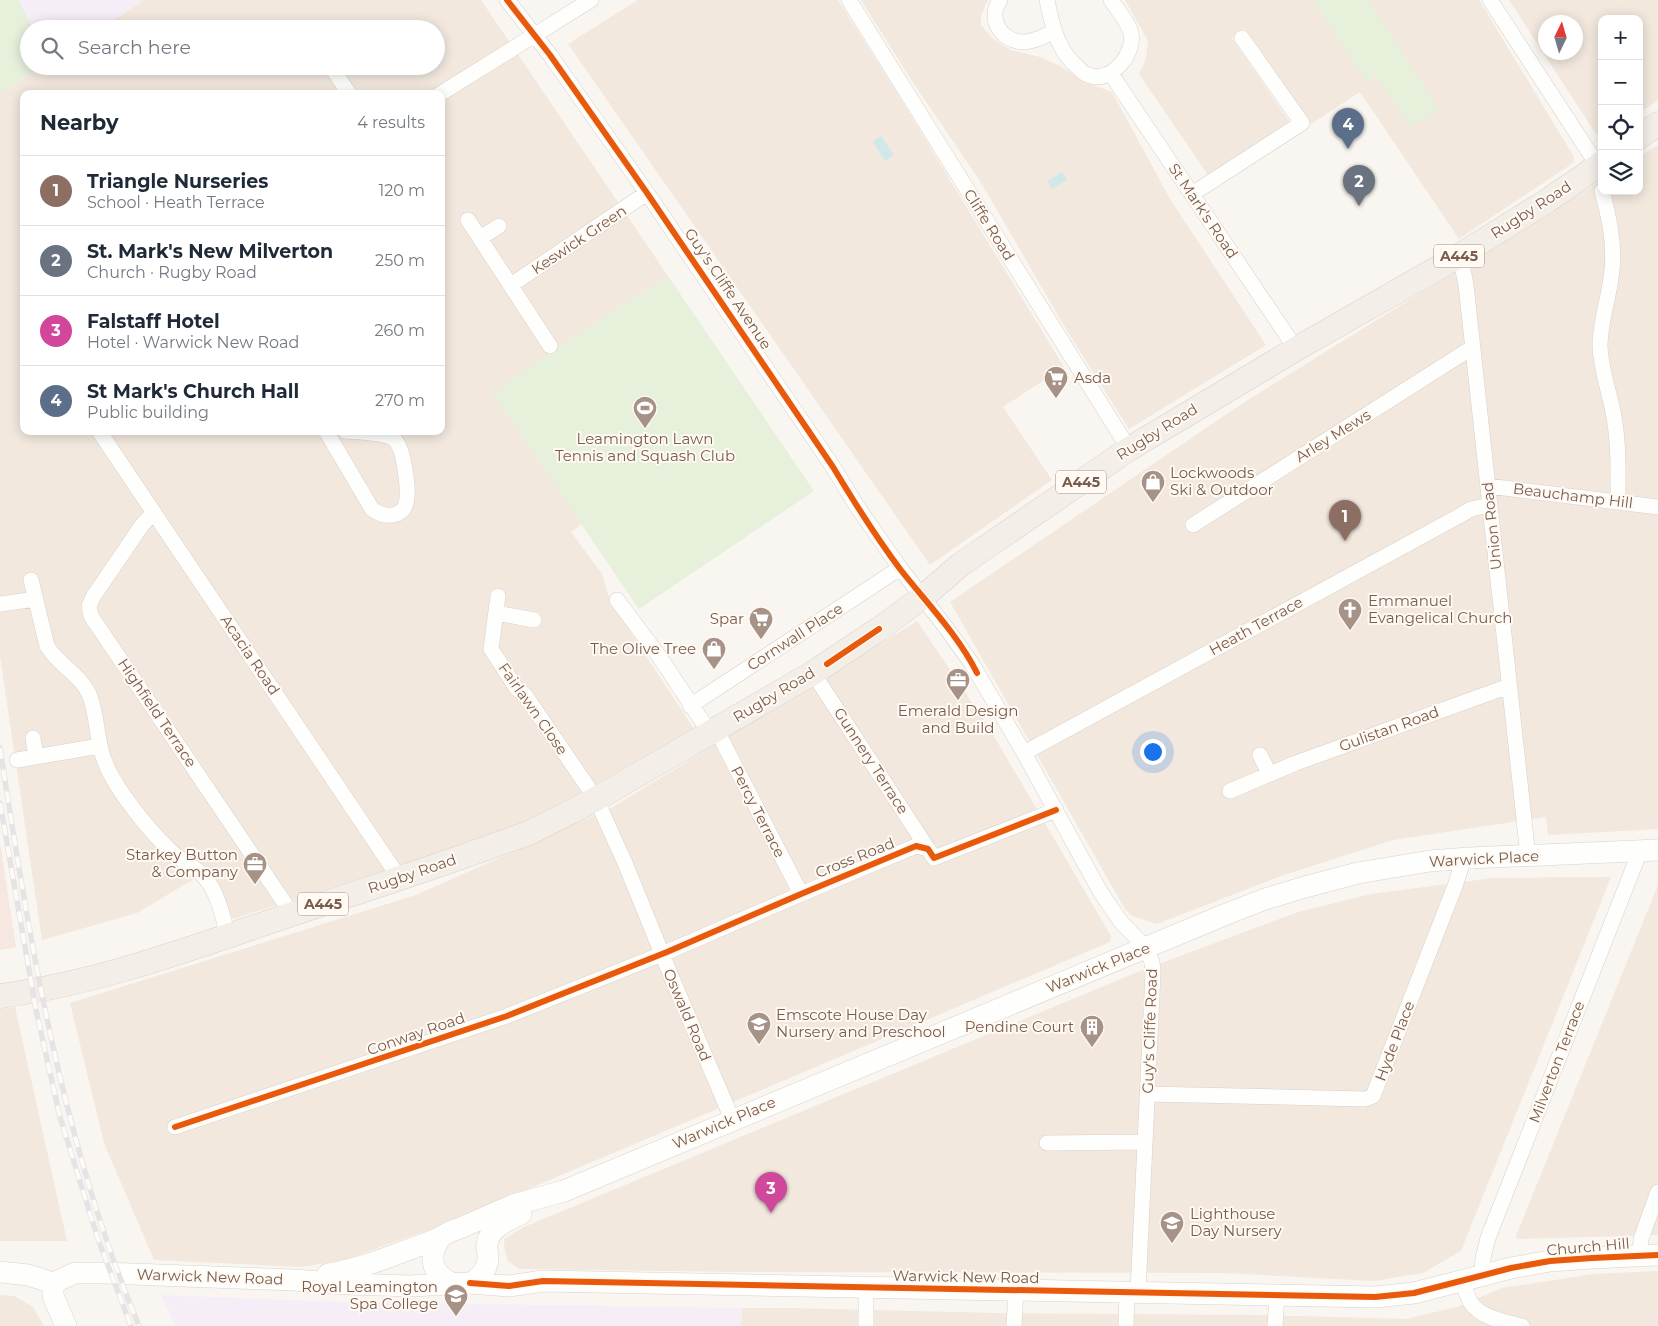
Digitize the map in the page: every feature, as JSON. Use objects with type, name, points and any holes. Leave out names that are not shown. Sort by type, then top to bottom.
[{"type":"main road","points":[[1643,134],[1658,124]]},
{"type":"main road","name":"Rugby Road","points":[[0,996],[47,989],[88,980],[228,936],[400,879],[528,833],[596,799],[813,673],[880,628],[960,565],[1129,449],[1296,348],[1457,257],[1547,201],[1598,176]]},
{"type":"main road","name":"Warwick Place","points":[[462,1284],[482,1275],[488,1262],[487,1251],[491,1235],[498,1226],[564,1191],[1265,899],[1330,880],[1403,865],[1464,858],[1649,850]]},
{"type":"main road","name":"Warwick Place","points":[[293,1280],[356,1270],[449,1234],[513,1205],[564,1191]]},
{"type":"main road","name":"Warwick New Road","points":[[449,1234],[472,1231],[483,1240],[487,1251],[501,1269],[543,1281]]},
{"type":"main road","points":[[449,1234],[435,1245],[433,1253],[435,1269],[440,1276],[462,1284]]},
{"type":"main road","name":"Church Hill","points":[[1472,1278],[1550,1261],[1649,1255]]},
{"type":"main road","points":[[0,1272],[26,1275],[53,1283],[53,1296],[66,1326]]},
{"type":"main road","name":"Warwick New Road","points":[[53,1283],[75,1273],[142,1273],[358,1285],[410,1286],[462,1284],[509,1286],[543,1281],[1277,1296],[1380,1296],[1414,1293],[1472,1278]]},
{"type":"street","name":"Guy's Cliffe Avenue","points":[[507,0],[647,193],[833,467],[856,505],[900,568],[923,596]]},
{"type":"street","points":[[445,91],[591,0]]},
{"type":"street","name":"Cliffe Road","points":[[849,0],[1129,449]]},
{"type":"street","points":[[1000,0],[995,9],[996,23],[1001,32],[1010,39],[1020,42],[1031,41],[1053,32]]},
{"type":"street","points":[[1047,0],[1053,32],[1063,50],[1080,70],[1089,76],[1101,77],[1111,74],[1127,54],[1131,44],[1130,31],[1112,0]]},
{"type":"street","points":[[1490,0],[1598,172]]},
{"type":"street","points":[[1192,194],[1302,123],[1242,38]]},
{"type":"street","name":"St Mark's Road","points":[[1111,74],[1296,348]]},
{"type":"street","points":[[337,75],[346,90]]},
{"type":"street","name":"Keswick Green","points":[[511,285],[647,193]]},
{"type":"street","points":[[1604,195],[1613,259],[1612,276],[1602,320],[1600,347],[1604,378],[1614,414],[1617,438],[1618,501]]},
{"type":"street","points":[[468,220],[550,346]]},
{"type":"street","points":[[480,238],[499,226]]},
{"type":"street","name":"Union Road","points":[[1457,257],[1465,275],[1508,686],[1521,780],[1528,856]]},
{"type":"street","name":"Arley Mews","points":[[1192,525],[1473,347]]},
{"type":"street","name":"Acacia Road","points":[[102,435],[400,879]]},
{"type":"street","points":[[328,435],[372,509],[385,516],[394,515],[401,510],[407,499],[403,457],[395,440],[388,436],[379,435]]},
{"type":"street","name":"Beauchamp Hill","points":[[1488,486],[1658,507]]},
{"type":"street","name":"Heath Terrace","points":[[1024,753],[1459,516],[1471,510],[1490,505]]},
{"type":"street","name":"Highfield Terrace","points":[[154,512],[142,525],[93,596],[89,606],[91,616],[292,914]]},
{"type":"street","name":"Cornwall Place","points":[[690,706],[900,568]]},
{"type":"street","points":[[32,580],[46,646],[51,654],[78,676],[89,695],[100,746],[112,777],[150,829],[176,855],[197,869],[209,882],[228,936]]},
{"type":"street","name":"Fairlawn Close","points":[[498,596],[491,649],[517,689],[525,695],[596,799]]},
{"type":"street","name":"Guy's Cliffe Road","points":[[923,596],[972,664],[1024,753],[1101,893],[1121,922],[1146,948],[1152,962],[1145,1142],[1133,1292],[1126,1326]]},
{"type":"street","points":[[0,604],[36,599]]},
{"type":"street","points":[[618,600],[658,656],[690,706],[713,731]]},
{"type":"street","points":[[496,613],[534,620]]},
{"type":"street","name":"Gunnery Terrace","points":[[813,673],[928,849]]},
{"type":"street","name":"Gulistan Road","points":[[1230,790],[1269,773],[1508,686]]},
{"type":"street","name":"Percy Terrace","points":[[713,731],[801,894]]},
{"type":"street","points":[[33,738],[36,756]]},
{"type":"street","points":[[18,760],[100,746]]},
{"type":"street","points":[[1260,755],[1269,773]]},
{"type":"street","name":"Oswald Road","points":[[596,799],[732,1120]]},
{"type":"street","name":"Cross Road","points":[[661,954],[916,846],[928,849],[934,858],[1056,810]]},
{"type":"street","name":"Milverton Terrace","points":[[1472,1278],[1649,850]]},
{"type":"street","name":"Hyde Place","points":[[1148,1094],[1365,1099],[1373,1096],[1464,858]]},
{"type":"street","name":"Conway Road","points":[[175,1127],[498,1019],[661,954]]},
{"type":"street","points":[[1047,1143],[1145,1142]]},
{"type":"street","points":[[1649,1255],[1641,1239],[1658,1192]]},
{"type":"street","points":[[1472,1278],[1472,1305],[1482,1319],[1497,1320],[1522,1326]]},
{"type":"street","points":[[866,1287],[866,1326]]},
{"type":"street","points":[[1014,1326],[1016,1290]]},
{"type":"street","points":[[1275,1326],[1277,1296]]},
{"type":"shaded area","points":[[0,0],[144,0],[114,20],[20,20],[20,75],[28,75],[0,94]]},
{"type":"shaded area","points":[[144,0],[481,0],[668,276],[563,344],[583,523],[571,532],[602,574],[610,600],[693,728],[598,783],[523,822],[491,836],[233,919],[209,870],[137,913],[42,940],[0,656],[0,94],[28,75],[445,75],[445,20],[114,20]]},
{"type":"shaded area","points":[[638,0],[838,0],[1064,367],[1003,407],[1052,480],[930,565],[568,44]]},
{"type":"shaded area","points":[[861,0],[988,0],[981,15],[981,25],[992,38],[1011,50],[1040,57],[1060,66],[1090,84],[1112,92],[1170,199],[1266,345],[1129,429],[1069,334],[980,181],[912,81]]},
{"type":"shaded area","points":[[1125,0],[1479,0],[1574,157],[1573,163],[1459,239],[1360,92],[1311,124],[1245,29],[1232,38],[1291,124],[1208,175],[1139,74],[1146,59],[1148,41]]},
{"type":"shaded area","points":[[1509,0],[1658,0],[1658,100],[1643,110],[1643,15],[1598,15],[1598,135],[1548,60],[1583,60],[1583,15],[1538,15],[1538,45]]},
{"type":"shaded area","points":[[1658,145],[1658,829],[1548,835],[1546,817],[1393,840],[1281,876],[1157,924],[1132,916],[1125,909],[950,602],[1243,403],[1598,182],[1598,195],[1643,195],[1643,154]]},
{"type":"shaded area","points":[[917,621],[988,726],[1111,936],[1110,942],[458,1219],[347,1259],[302,1267],[154,1260],[104,1143],[70,1003],[416,895],[613,807]]},
{"type":"shaded area","points":[[0,842],[16,947],[0,950]]},
{"type":"shaded area","points":[[1611,877],[1461,1251],[1423,1273],[1374,1281],[1224,1273],[742,1272],[519,1269],[508,1261],[504,1239],[524,1227],[1140,971],[1298,912],[1371,894],[1493,878]]},
{"type":"shaded area","points":[[1658,885],[1658,1235],[1517,1239],[1516,1236]]},
{"type":"shaded area","points":[[15,1007],[67,1241],[0,1241],[0,1009]]},
{"type":"shaded area","points":[[1658,1271],[1658,1326],[741,1326],[742,1308],[995,1313],[1257,1315],[1406,1319],[1457,1307],[1502,1288],[1594,1274]]},
{"type":"shaded area","points":[[0,1295],[14,1296],[33,1307],[44,1326],[0,1326]]},
{"type":"shaded area","name":"Royal Leamington Spa College","points":[[161,1295],[338,1302],[742,1308],[741,1326],[175,1326]]},
{"type":"green space","points":[[0,0],[19,0],[28,20],[20,20],[20,75],[28,75],[0,94]]},
{"type":"green space","points":[[1313,0],[1368,0],[1439,109],[1411,127],[1377,76],[1367,83]]},
{"type":"green space","name":"Leamington Lawn Tennis and Squash Club","points":[[668,276],[814,491],[639,609],[492,393]]},
{"type":"water","points":[[881,136],[894,155],[885,161],[873,142]]},
{"type":"water","points":[[1062,172],[1067,180],[1052,189],[1047,181]]},
{"type":"railway","points":[[0,748],[37,968],[69,1114],[89,1186],[112,1256],[139,1326]]},
{"type":"railway","points":[[0,803],[36,1010],[60,1117],[98,1239],[131,1326]]},
{"type":"cycle path","points":[[507,0],[550,55],[647,193],[833,467],[882,544],[961,645],[977,673]]},
{"type":"cycle path","points":[[827,664],[879,629]]},
{"type":"cycle path","points":[[175,1127],[507,1016],[667,952],[916,846],[928,849],[934,858],[1056,810]]},
{"type":"cycle path","points":[[470,1283],[509,1286],[543,1281],[1375,1297],[1414,1293],[1511,1268],[1550,1261],[1658,1255]]},
{"type":"place","name":"St Mark's Church Hall","points":[[1348,149]]},
{"type":"place","name":"St. Mark's New Milverton","points":[[1359,206]]},
{"type":"place","name":"Asda","points":[[1056,399]]},
{"type":"place","name":"Leamington Lawn Tennis and Squash Club","points":[[645,429]]},
{"type":"place","name":"Lockwoods Ski & Outdoor","points":[[1153,503]]},
{"type":"place","name":"Triangle Nurseries","points":[[1345,541]]},
{"type":"place","name":"Emmanuel Evangelical Church","points":[[1350,631]]},
{"type":"place","name":"Spar","points":[[761,640]]},
{"type":"place","name":"The Olive Tree","points":[[714,670]]},
{"type":"place","name":"Emerald Design and Build","points":[[958,701]]},
{"type":"place","name":"Starkey Button & Company","points":[[255,885]]},
{"type":"place","name":"Emscote House Day Nursery and Preschool","points":[[759,1045]]},
{"type":"place","name":"Pendine Court","points":[[1092,1048]]},
{"type":"place","name":"Falstaff Hotel","points":[[771,1213]]},
{"type":"place","name":"Lighthouse Day Nursery","points":[[1172,1244]]},
{"type":"place","name":"Royal Leamington Spa College","points":[[456,1317]]}]
